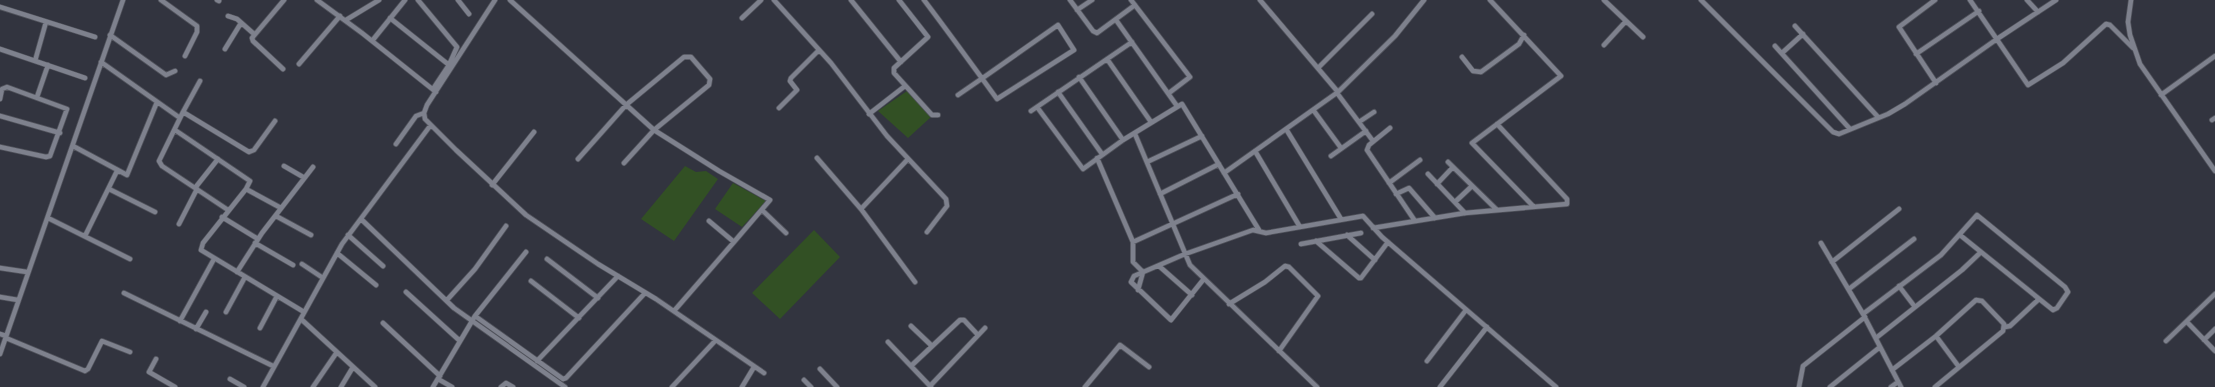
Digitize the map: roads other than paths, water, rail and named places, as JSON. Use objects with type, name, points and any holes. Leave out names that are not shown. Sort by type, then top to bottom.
[{"type":"street","points":[[0,354],[27,272],[48,218],[123,0]]},
{"type":"street","points":[[161,0],[197,26],[197,32],[185,56]]},
{"type":"street","points":[[283,69],[253,41],[254,34],[284,0]]},
{"type":"street","points":[[317,0],[346,20],[434,90]]},
{"type":"street","points":[[346,20],[379,0]]},
{"type":"street","points":[[372,41],[405,0]]},
{"type":"street","points":[[418,0],[455,42],[456,51],[434,90],[424,113],[425,119],[430,126],[526,215],[674,311],[715,341],[764,373]]},
{"type":"street","points":[[458,0],[469,14]]},
{"type":"street","points":[[434,90],[495,0]]},
{"type":"street","points":[[510,0],[654,130],[719,171],[769,198],[770,201],[674,311]]},
{"type":"street","points":[[742,18],[761,0]]},
{"type":"street","points":[[774,0],[819,50],[869,114],[948,202],[943,212],[927,232]]},
{"type":"street","points":[[851,0],[901,62]]},
{"type":"street","points":[[899,0],[928,37],[893,71],[932,115],[938,115]]},
{"type":"street","points":[[924,0],[982,78],[997,99],[1074,50],[1058,25],[982,78],[958,95]]},
{"type":"street","points":[[1070,0],[1095,32],[1116,20],[1135,5]]},
{"type":"street","points":[[1077,10],[1092,0]]},
{"type":"street","points":[[1130,0],[1190,77],[1169,93]]},
{"type":"street","points":[[1260,0],[1338,92],[1373,141]]},
{"type":"street","points":[[1224,173],[1314,111],[1338,92],[1395,36],[1424,0]]},
{"type":"street","points":[[1490,0],[1561,76],[1472,144],[1534,207]]},
{"type":"street","points":[[1604,0],[1643,37]]},
{"type":"street","points":[[1701,0],[1833,132],[1842,134],[1850,129],[1896,110],[1997,39],[2056,0]]},
{"type":"street","points":[[1935,0],[1898,27],[1936,83]]},
{"type":"street","points":[[1970,0],[1979,11],[2022,78],[2029,86],[2063,63],[2106,24],[2110,25],[2133,48]]},
{"type":"street","points":[[2027,0],[2038,12]]},
{"type":"street","points":[[2131,0],[2128,22],[2133,48],[2140,64],[2215,171]]},
{"type":"street","points":[[0,7],[95,37]]},
{"type":"street","points":[[1916,54],[1979,11]]},
{"type":"street","points":[[1318,68],[1372,14]]},
{"type":"street","points":[[228,16],[241,23],[254,34]]},
{"type":"street","points":[[299,64],[340,16]]},
{"type":"street","points":[[390,18],[449,65]]},
{"type":"street","points":[[1116,20],[1177,106]]},
{"type":"street","points":[[1604,45],[1626,21]]},
{"type":"street","points":[[35,61],[46,22]]},
{"type":"street","points":[[226,49],[241,23]]},
{"type":"street","points":[[1795,26],[1878,117]]},
{"type":"street","points":[[1782,53],[1803,34]]},
{"type":"street","points":[[110,35],[166,75],[175,71]]},
{"type":"street","points":[[1462,57],[1473,71],[1481,72],[1519,44],[1524,35]]},
{"type":"street","points":[[1031,111],[1132,42]]},
{"type":"street","points":[[1775,46],[1850,129]]},
{"type":"street","points":[[0,49],[85,78]]},
{"type":"street","points":[[779,108],[796,90],[790,81],[791,78],[819,50]]},
{"type":"street","points":[[2162,95],[2215,56]]},
{"type":"street","points":[[578,159],[626,105],[684,57],[692,57],[710,79],[709,85],[654,130],[624,163]]},
{"type":"street","points":[[1107,59],[1151,122]]},
{"type":"street","points":[[101,62],[180,118]]},
{"type":"street","points":[[37,97],[48,65]]},
{"type":"street","points":[[1080,77],[1123,140]]},
{"type":"street","points":[[200,82],[180,118],[159,162],[162,166],[228,210]]},
{"type":"street","points":[[869,114],[905,86]]},
{"type":"street","points":[[0,99],[2,89],[7,87],[67,109],[52,154],[48,157],[0,147]]},
{"type":"street","points":[[1058,92],[1102,154]]},
{"type":"street","points":[[73,146],[125,175],[129,172],[157,102]]},
{"type":"street","points":[[1037,107],[1083,169],[1102,154],[1151,122],[1180,104],[1183,105],[1259,230]]},
{"type":"street","points":[[1314,111],[1341,148]]},
{"type":"street","points":[[184,112],[249,152],[254,150],[275,122]]},
{"type":"street","points":[[1359,122],[1374,112]]},
{"type":"street","points":[[396,144],[416,116],[424,113]]},
{"type":"street","points":[[0,116],[60,133]]},
{"type":"street","points":[[1373,228],[1465,213],[1565,205],[1568,202],[1497,124]]},
{"type":"street","points":[[263,387],[273,366],[301,319],[337,253],[430,126]]},
{"type":"street","points":[[1390,128],[1373,141],[1367,147],[1367,150],[1415,221]]},
{"type":"street","points":[[1286,129],[1341,219]]},
{"type":"street","points":[[175,130],[248,178],[250,183],[222,217],[201,247],[204,253],[304,312]]},
{"type":"street","points":[[1331,156],[1366,131]]},
{"type":"street","points":[[492,185],[534,132]]},
{"type":"street","points":[[1134,134],[1174,224],[1190,265],[1203,280],[1317,387]]},
{"type":"street","points":[[1147,162],[1202,136]]},
{"type":"street","points":[[1255,151],[1300,227]]},
{"type":"street","points":[[817,158],[861,209],[915,282]]},
{"type":"street","points":[[1097,158],[1133,242],[1133,262],[1143,272]]},
{"type":"street","points":[[179,224],[196,189],[218,159]]},
{"type":"street","points":[[861,209],[908,159]]},
{"type":"street","points":[[1389,183],[1420,160]]},
{"type":"street","points":[[1448,162],[1497,210]]},
{"type":"street","points":[[1160,194],[1219,164]]},
{"type":"street","points":[[284,166],[303,177]]},
{"type":"street","points":[[238,272],[256,241],[276,216],[303,177],[313,167]]},
{"type":"street","points":[[1437,184],[1453,167]]},
{"type":"street","points":[[85,236],[117,171]]},
{"type":"street","points":[[1428,174],[1465,213]]},
{"type":"street","points":[[1455,202],[1472,186]]},
{"type":"street","points":[[1396,194],[1409,188],[1435,218]]},
{"type":"street","points":[[109,189],[155,212]]},
{"type":"street","points":[[246,189],[281,208]]},
{"type":"street","points":[[1133,242],[1238,194]]},
{"type":"street","points":[[1832,262],[1899,209]]},
{"type":"street","points":[[762,210],[786,234]]},
{"type":"street","points":[[276,216],[311,235]]},
{"type":"street","points":[[1203,280],[1173,319],[1169,320],[1138,290],[1132,282],[1134,276],[1143,272],[1185,254],[1253,230],[1259,230],[1266,234],[1341,219],[1364,216],[1373,228],[1388,242],[1556,387]]},
{"type":"street","points":[[1799,387],[1803,366],[1899,286],[1941,255],[1975,216],[1978,216],[2068,290],[2055,310],[2039,299],[1960,235]]},
{"type":"street","points":[[222,217],[293,265]]},
{"type":"street","points":[[48,218],[130,259]]},
{"type":"street","points":[[361,219],[471,322],[564,387]]},
{"type":"street","points":[[709,221],[734,242]]},
{"type":"street","points":[[446,300],[475,269],[506,226]]},
{"type":"street","points":[[1301,244],[1361,233]]},
{"type":"street","points":[[348,236],[384,266]]},
{"type":"street","points":[[1347,236],[1375,260]]},
{"type":"street","points":[[1849,289],[1914,239]]},
{"type":"street","points":[[1316,241],[1359,278],[1388,242]]},
{"type":"street","points":[[1821,243],[1864,315],[1900,387]]},
{"type":"street","points":[[433,387],[475,316],[526,252]]},
{"type":"street","points":[[1876,338],[1981,252]]},
{"type":"street","points":[[337,253],[376,285]]},
{"type":"street","points":[[180,321],[214,259]]},
{"type":"street","points":[[547,259],[598,298]]},
{"type":"street","points":[[302,264],[323,278]]},
{"type":"street","points":[[1159,266],[1192,296]]},
{"type":"street","points":[[1229,304],[1265,282],[1283,267],[1289,266],[1318,296],[1279,351]]},
{"type":"street","points":[[0,268],[27,272]]},
{"type":"street","points":[[1138,290],[1143,272]]},
{"type":"street","points":[[537,361],[618,276]]},
{"type":"street","points":[[226,312],[245,277]]},
{"type":"street","points":[[531,281],[579,318]]},
{"type":"street","points":[[1899,286],[1915,307]]},
{"type":"street","points":[[406,292],[460,341]]},
{"type":"street","points":[[124,293],[273,366]]},
{"type":"street","points":[[475,316],[559,378],[566,378],[645,293]]},
{"type":"street","points":[[2166,341],[2215,294]]},
{"type":"street","points":[[0,296],[18,300]]},
{"type":"street","points":[[260,328],[277,296]]},
{"type":"street","points":[[1892,370],[1936,336],[1979,299],[2005,328]]},
{"type":"street","points":[[1935,387],[2039,299]]},
{"type":"street","points":[[1427,361],[1466,310]]},
{"type":"street","points":[[196,329],[206,312]]},
{"type":"street","points":[[301,319],[375,387]]},
{"type":"street","points":[[911,366],[960,320],[964,320],[978,335]]},
{"type":"street","points":[[2187,322],[2215,351]]},
{"type":"street","points":[[383,323],[439,377],[452,387]]},
{"type":"street","points":[[911,326],[932,346]]},
{"type":"street","points":[[1440,387],[1487,327]]},
{"type":"street","points":[[888,342],[930,386],[985,328]]},
{"type":"street","points":[[2204,340],[2215,329]]},
{"type":"street","points":[[0,334],[85,371],[88,369],[102,341],[130,352]]},
{"type":"street","points":[[1936,336],[1959,367]]},
{"type":"street","points":[[672,387],[715,341]]},
{"type":"street","points":[[1085,387],[1115,348],[1120,345],[1149,367]]},
{"type":"street","points":[[1830,387],[1880,347]]},
{"type":"street","points":[[313,387],[337,352]]},
{"type":"street","points":[[156,359],[149,372],[176,387]]},
{"type":"street","points":[[341,387],[353,367]]},
{"type":"street","points":[[742,387],[754,367]]},
{"type":"street","points":[[820,369],[837,387]]},
{"type":"street","points":[[230,379],[244,387]]},
{"type":"street","points":[[804,380],[811,387]]},
{"type":"street","points":[[1891,387],[1898,382]]},
{"type":"street","points":[[501,387],[506,384],[513,387]]}]
